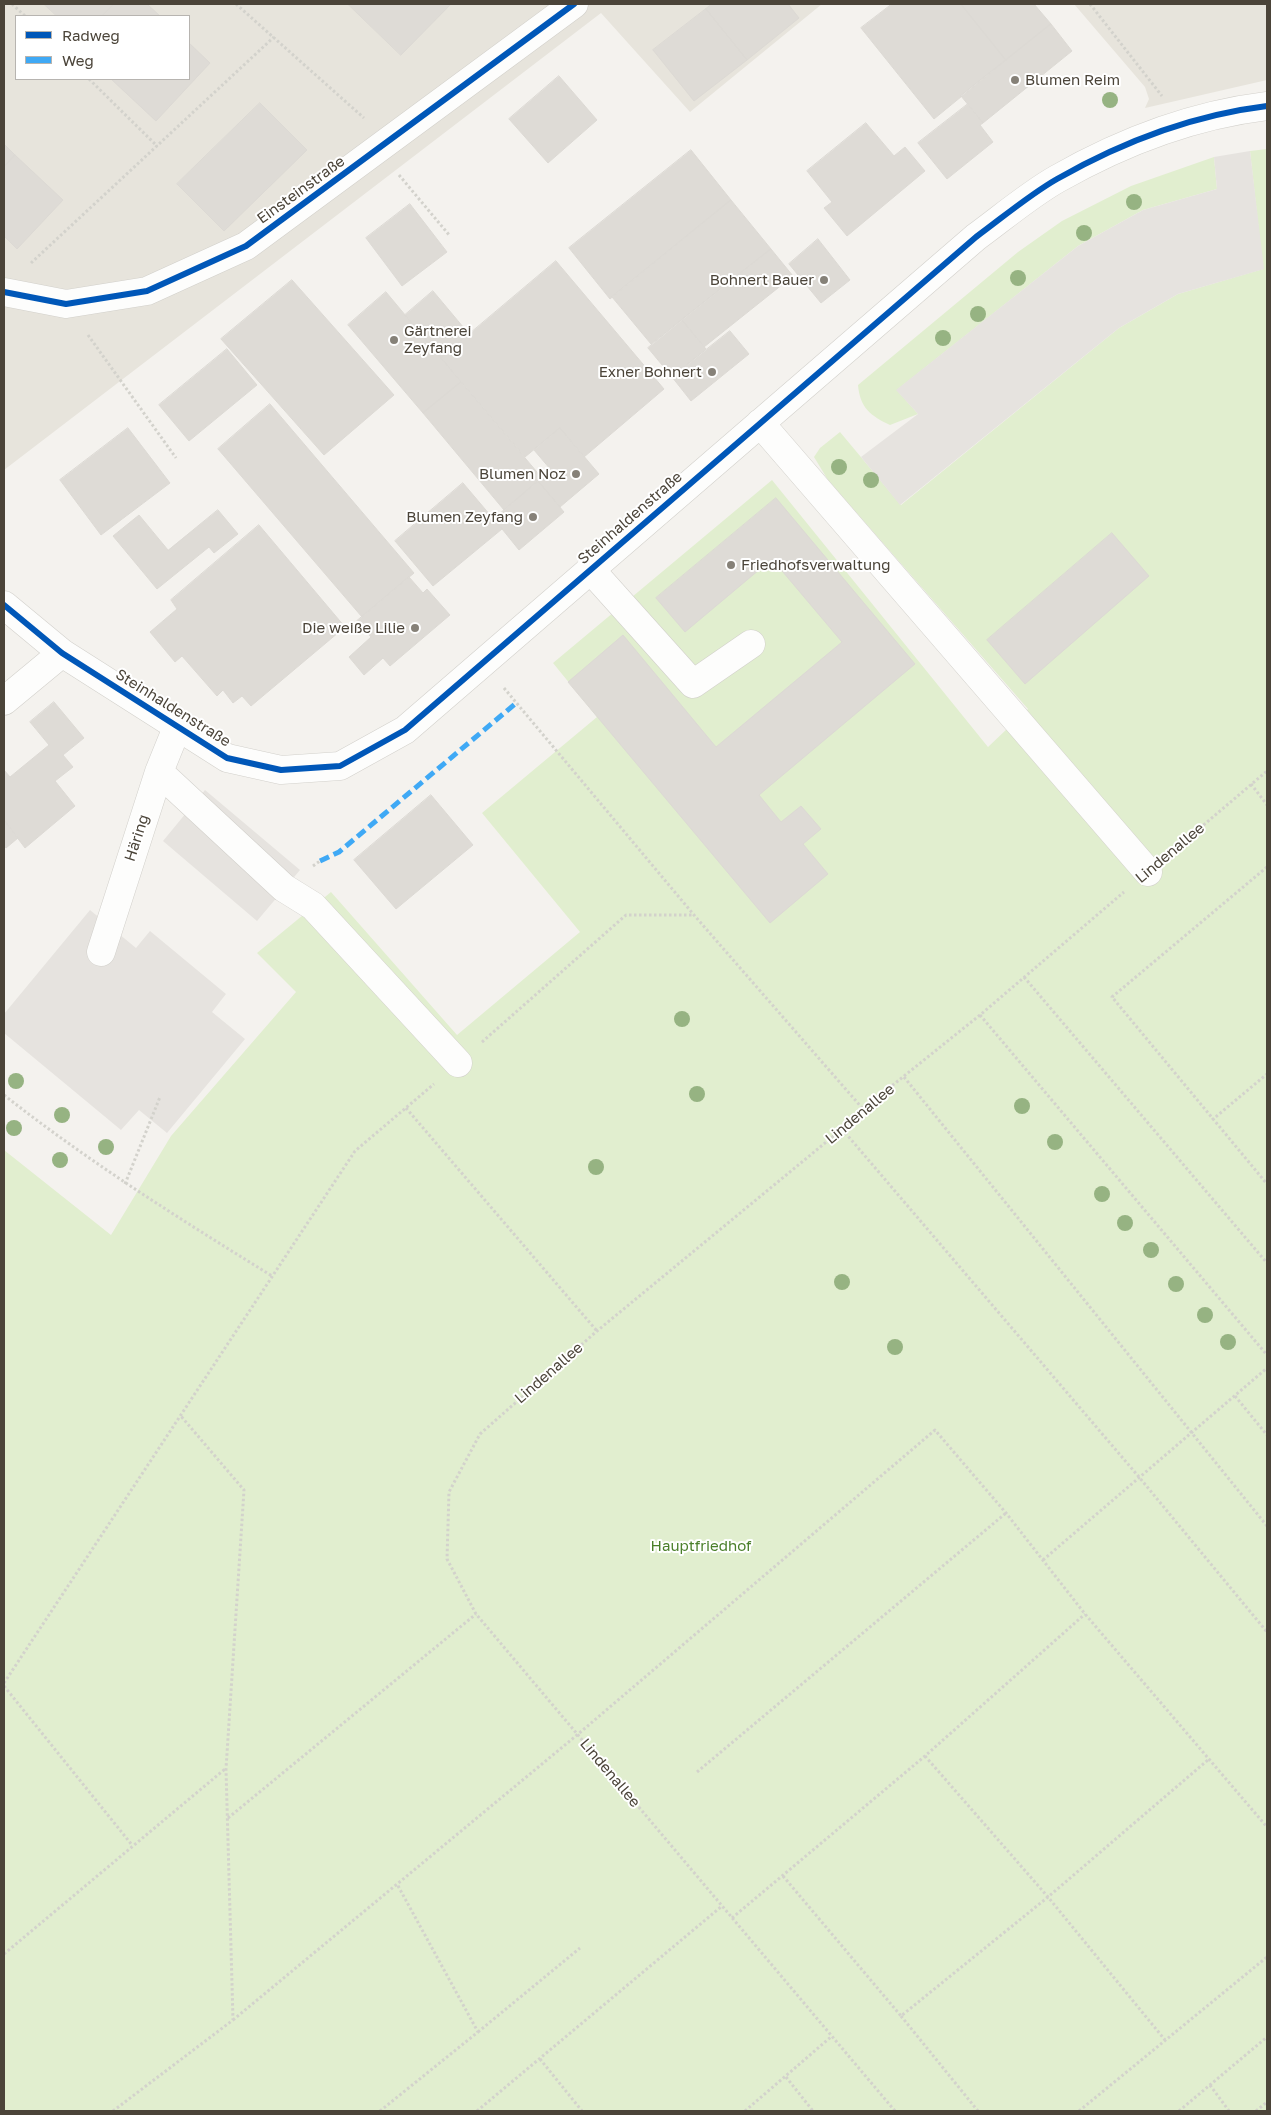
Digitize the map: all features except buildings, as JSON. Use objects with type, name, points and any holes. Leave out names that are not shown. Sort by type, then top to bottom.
[{"type":"street","name":"Einsteinstraße","points":[[4,292],[66,304],[147,291],[246,246],[574,4]]},
{"type":"street","name":"Steinhaldenstraße","points":[[4,605],[62,653],[178,725],[227,758],[281,770],[340,766],[405,730],[976,237],[1056,180],[1175,125],[1231,110],[1267,106]]},
{"type":"street","points":[[760,423],[1148,872]]},
{"type":"street","points":[[590,569],[693,684],[751,644]]},
{"type":"street","points":[[4,701],[62,653]]},
{"type":"street","name":"Häring","points":[[101,952],[159,772],[178,725]]},
{"type":"street","points":[[159,772],[284,888],[313,906],[458,1063]]},
{"type":"path","points":[[12,4],[24,15]]},
{"type":"path","points":[[236,4],[274,37],[383,145],[450,236]]},
{"type":"path","points":[[1090,4],[1160,90],[1175,125]]},
{"type":"path","points":[[26,268],[274,37]]},
{"type":"path","points":[[90,80],[157,146]]},
{"type":"path","points":[[66,304],[176,458]]},
{"type":"path","points":[[510,683],[503,689],[694,915],[863,1109]]},
{"type":"path","points":[[1251,784],[1267,805]]},
{"type":"path","points":[[1267,867],[1112,997],[1212,1120],[1267,1184]]},
{"type":"path","points":[[132,1845],[4,1684],[355,1151],[626,915],[694,915]]},
{"type":"path","points":[[1024,977],[1267,1263]]},
{"type":"path","points":[[980,1015],[1267,1355]]},
{"type":"path","points":[[1212,1120],[1267,1074]]},
{"type":"path","points":[[904,1077],[1267,1526]]},
{"type":"path","points":[[4,1095],[40,1124],[125,1184],[272,1276]]},
{"type":"path","points":[[125,1184],[160,1097]]},
{"type":"path","points":[[406,1108],[597,1330]]},
{"type":"path","points":[[842,1129],[1139,1477],[1267,1632]]},
{"type":"path","points":[[1043,1560],[1267,1368]]},
{"type":"path","points":[[1235,1396],[1267,1435]]},
{"type":"path","points":[[180,1415],[244,1490],[226,1769],[233,2020]]},
{"type":"path","points":[[113,2111],[233,2020],[577,1734],[935,1430],[1006,1513],[1085,1614],[1267,1827]]},
{"type":"path","points":[[697,1772],[1006,1513]]},
{"type":"path","points":[[228,1819],[476,1614]]},
{"type":"path","points":[[732,1918],[924,1756],[1085,1614]]},
{"type":"path","points":[[924,1756],[1048,1897],[1165,2040]]},
{"type":"path","points":[[901,2016],[1048,1897],[1209,1759]]},
{"type":"path","points":[[4,1954],[132,1845],[226,1769]]},
{"type":"path","points":[[783,1876],[978,2111]]},
{"type":"path","points":[[396,1884],[478,2032]]},
{"type":"path","points":[[477,2111],[722,1906]]},
{"type":"path","points":[[380,2111],[580,1948]]},
{"type":"path","points":[[1079,2111],[1267,1957]]},
{"type":"path","points":[[745,2111],[832,2036]]},
{"type":"path","points":[[1179,2111],[1267,2037]]},
{"type":"path","points":[[540,2059],[582,2111]]},
{"type":"path","points":[[786,2077],[813,2111]]},
{"type":"path","points":[[1210,2085],[1229,2111]]},
{"type":"path","points":[[1256,2111],[1267,2102]]},
{"type":"shaded area","points":[[4,4],[822,4],[690,112],[601,13],[4,470]]},
{"type":"shaded area","points":[[1074,4],[1267,4],[1267,80],[1145,108],[1149,99],[1145,87]]},
{"type":"shaded area","points":[[1250,151],[1264,269],[1178,294],[1119,328],[900,505],[861,457],[918,414],[896,390],[1078,246],[1143,210],[1217,189],[1214,157]]},
{"type":"shaded area","points":[[205,790],[300,870],[257,921],[163,841]]},
{"type":"shaded area","points":[[90,910],[136,948],[150,931],[226,994],[212,1012],[245,1039],[167,1133],[139,1110],[121,1130],[4,1033],[4,1014]]},
{"type":"green space","name":"Hauptfriedhof","points":[[1267,149],[1267,2111],[4,2111],[4,1150],[111,1235],[171,1136],[296,992],[257,953],[331,892],[457,1035],[580,932],[482,813],[597,717],[553,663],[772,480],[988,747],[1028,709],[828,480],[814,457],[820,448],[840,432],[901,505],[1119,328],[1178,294],[1263,269],[1250,151]]},
{"type":"green space","points":[[1214,157],[1217,189],[1143,210],[1078,246],[897,390],[918,414],[890,425],[877,418],[864,405],[858,385],[1018,252],[1062,221],[1131,186]]},
{"type":"marked path","points":[[320,861],[339,852],[515,704]]},
{"type":"cycle path","points":[[4,292],[66,304],[147,291],[246,246],[574,4]]},
{"type":"cycle path","points":[[4,605],[62,653],[227,758],[281,770],[340,766],[405,730],[976,237],[1026,199],[1057,179],[1132,142],[1185,123],[1239,110],[1267,106]]},
{"type":"place","name":"Blumen Reim","points":[[1015,80]]},
{"type":"place","name":"Bohnert Bauer","points":[[824,280]]},
{"type":"place","name":"Gärtnerei Zeyfang","points":[[394,340]]},
{"type":"place","name":"Exner Bohnert","points":[[712,372]]},
{"type":"place","name":"Blumen Noz","points":[[576,474]]},
{"type":"place","name":"Blumen Zeyfang","points":[[533,517]]},
{"type":"place","name":"Friedhofsverwaltung","points":[[731,565]]},
{"type":"place","name":"Die weiße Lilie","points":[[415,628]]}]
